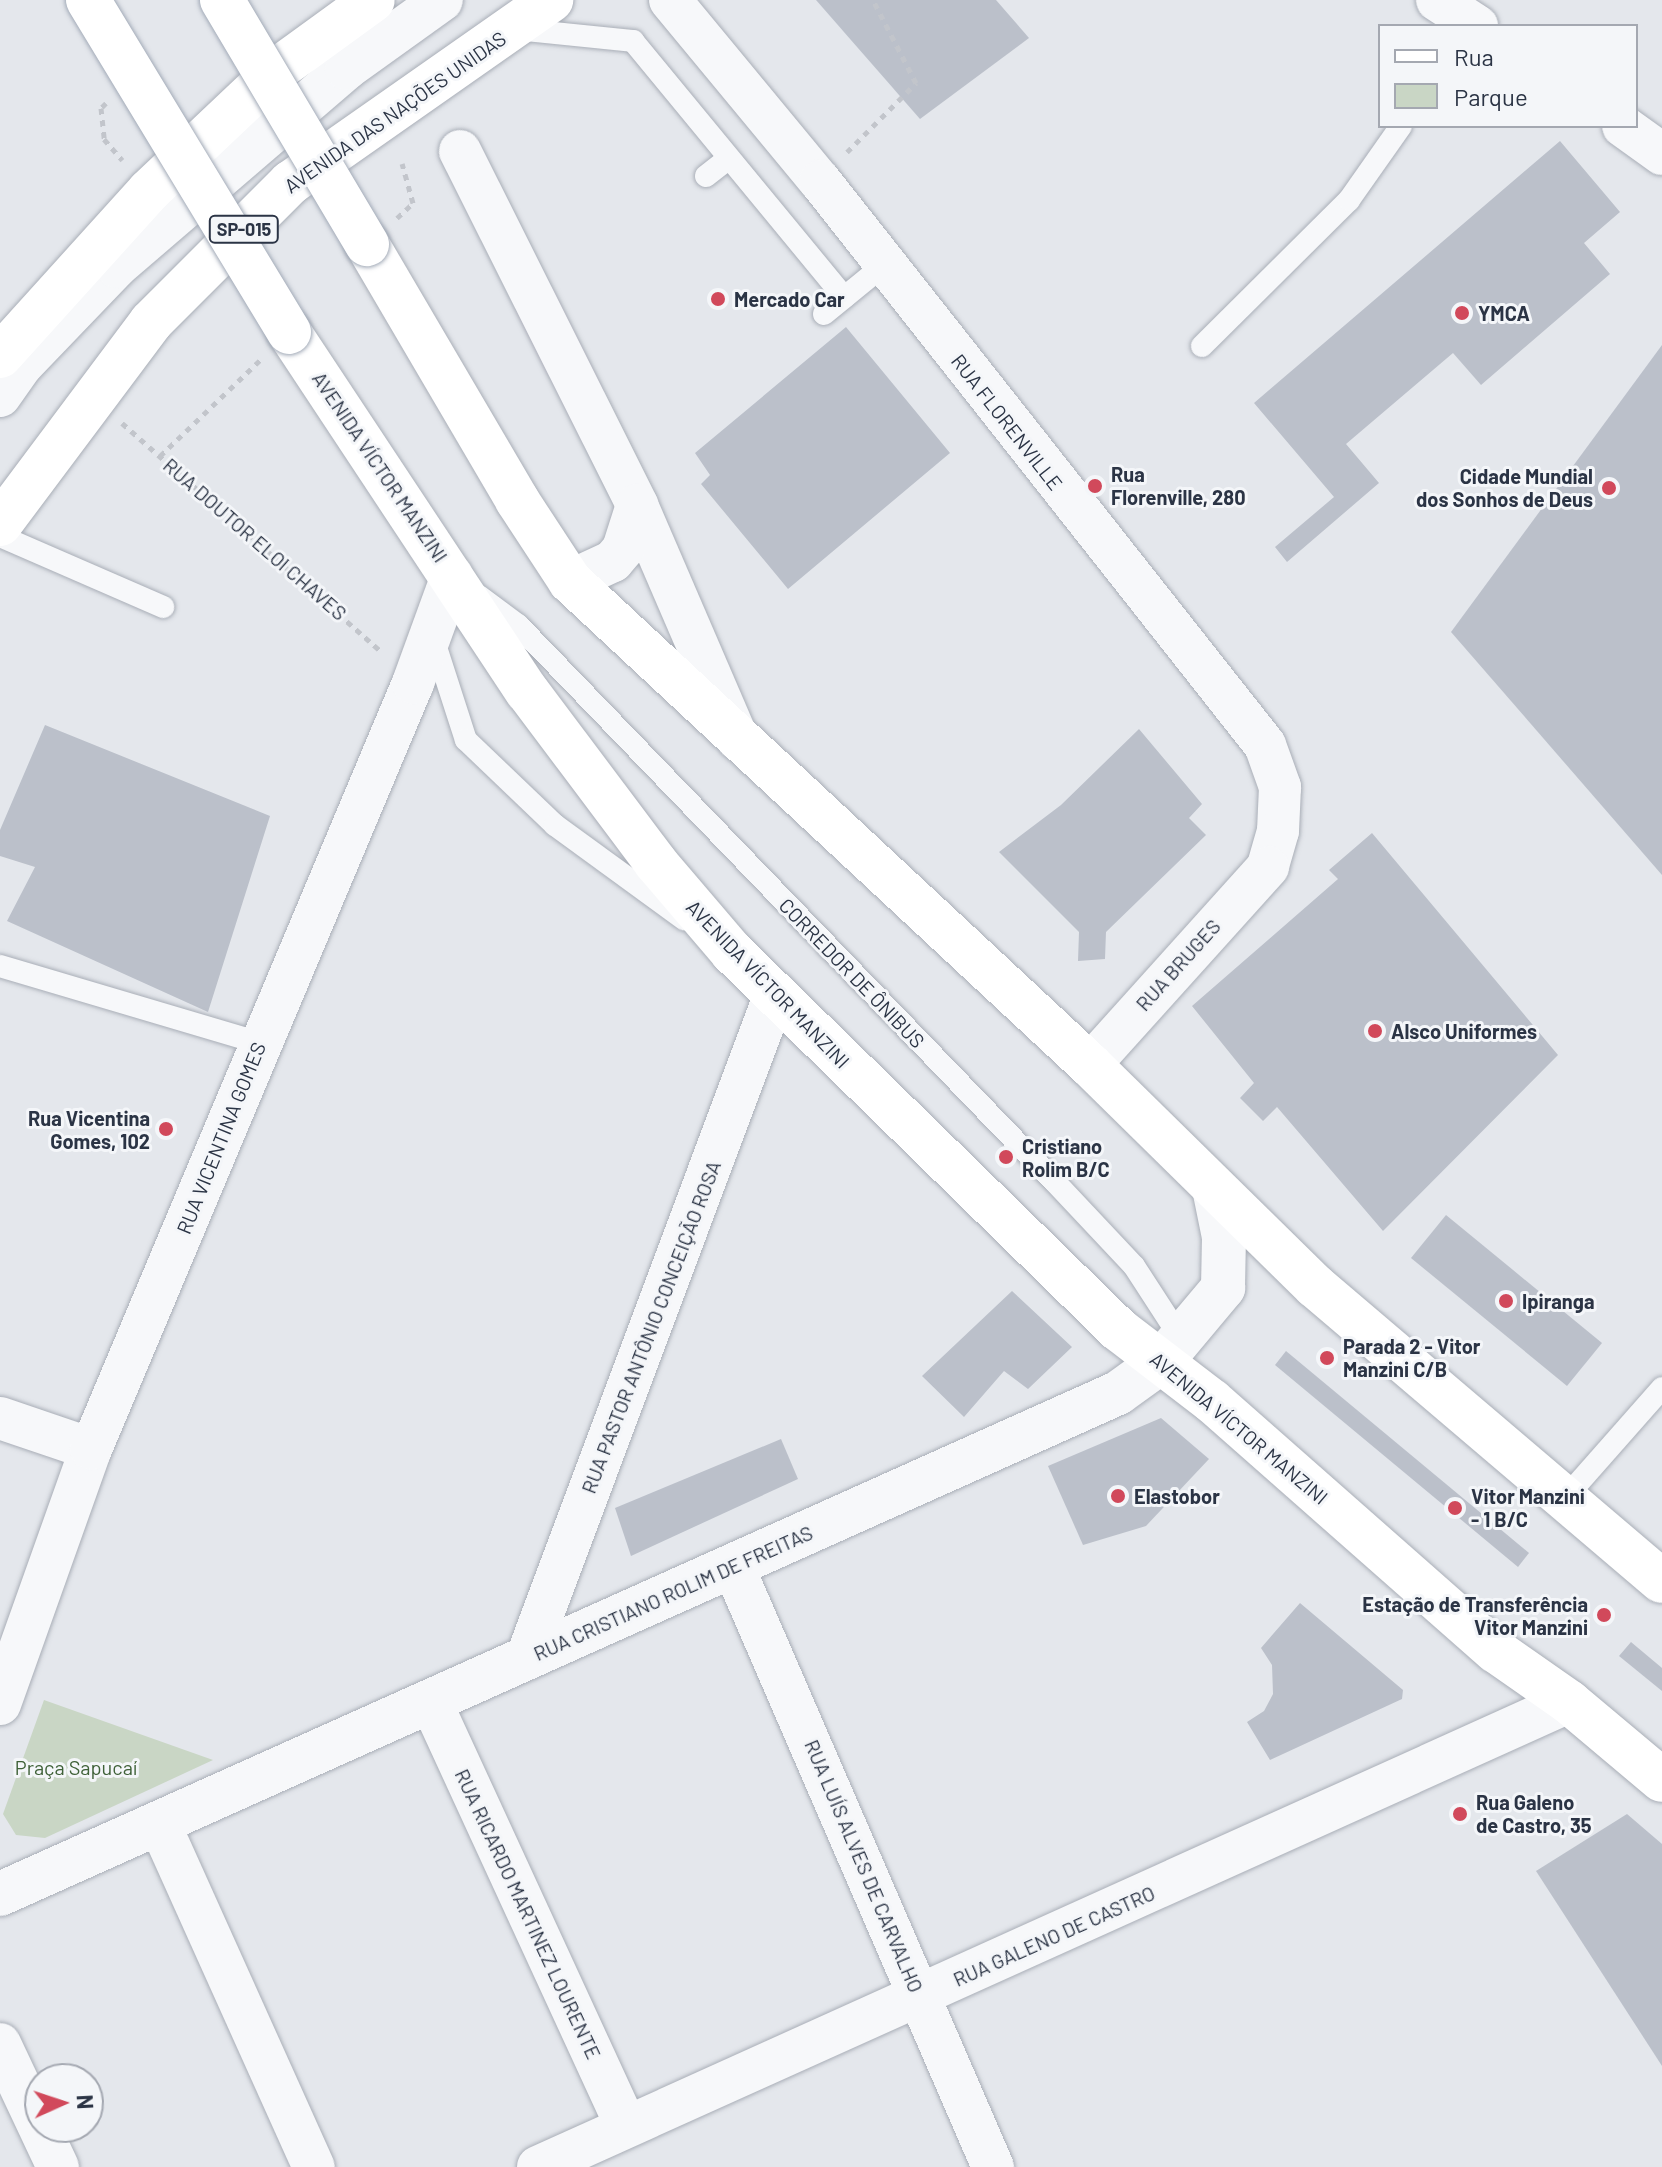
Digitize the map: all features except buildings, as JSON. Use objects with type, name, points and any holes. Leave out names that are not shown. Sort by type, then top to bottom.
[{"type":"main road","name":"AVENIDA VÍCTOR MANZINI","points":[[88,0],[289,332],[452,576],[589,777],[732,952],[1096,1308],[1171,1350],[1212,1401],[1496,1651],[1569,1702],[1662,1780]]},
{"type":"main road","points":[[222,0],[378,235],[570,581],[739,742],[1090,1065],[1357,1323],[1662,1581]]},
{"type":"main road","points":[[0,356],[149,191],[278,69],[373,0]]},
{"type":"main road","name":"AVENIDA DAS NAÇÕES UNIDAS","points":[[0,524],[151,322],[290,183],[514,29],[551,0]]},
{"type":"street","points":[[0,396],[22,365],[116,267],[346,69],[442,0]]},
{"type":"street","name":"RUA FLORENVILLE","points":[[670,0],[820,181],[1265,745],[1280,787],[1278,831],[1268,867]]},
{"type":"street","points":[[1626,128],[1662,154]]},
{"type":"street","points":[[460,151],[637,505],[739,742]]},
{"type":"street","points":[[570,581],[613,561],[623,549],[637,505]]},
{"type":"street","name":"RUA VICENTINA GOMES","points":[[0,1704],[91,1449],[413,683],[452,576]]},
{"type":"street","name":"RUA BRUGES","points":[[1090,1065],[1268,867]]},
{"type":"street","name":"RUA PASTOR ANTÔNIO CONCEIÇÃO ROSA","points":[[526,1659],[775,994]]},
{"type":"street","name":"RUA CRISTIANO ROLIM DE FREITAS","points":[[0,1894],[160,1825],[1106,1398],[1171,1350],[1223,1288],[1224,1237],[1214,1188]]},
{"type":"street","points":[[0,1418],[91,1449]]},
{"type":"street","name":"RUA LUÍS ALVES DE CARVALHO","points":[[733,1566],[993,2167]]},
{"type":"street","name":"RUA RICARDO MARTINEZ LOURENTE","points":[[431,1702],[626,2126]]},
{"type":"street","name":"RUA GALENO DE CASTRO","points":[[538,2167],[1569,1702]]},
{"type":"street","points":[[160,1825],[314,2167]]},
{"type":"street","points":[[0,2044],[58,2167]]},
{"type":"lane","points":[[514,29],[633,41],[844,297]]},
{"type":"lane","points":[[1202,346],[1349,200],[1400,128]]},
{"type":"lane","points":[[706,176],[728,159]]},
{"type":"lane","points":[[824,314],[885,264]]},
{"type":"lane","points":[[0,536],[163,607]]},
{"type":"lane","name":"CORREDOR DE ÔNIBUS","points":[[452,576],[518,625],[1134,1266],[1171,1350]]},
{"type":"lane","points":[[432,633],[466,740],[555,825],[732,952]]},
{"type":"lane","points":[[0,966],[260,1043]]},
{"type":"lane","points":[[1566,1497],[1662,1388]]},
{"type":"path","points":[[820,181],[916,83],[873,0]]},
{"type":"path","points":[[378,235],[413,203],[402,163]]},
{"type":"path","points":[[160,456],[246,373]]},
{"type":"path","name":"RUA DOUTOR ELOI CHAVES","points":[[94,399],[413,683]]},
{"type":"green space","name":"Praça Sapucaí","points":[[44,1700],[213,1760],[45,1838],[16,1835],[3,1814]]},
{"type":"place","name":"Mercado Car","points":[[718,299]]},
{"type":"place","name":"YMCA","points":[[1462,313]]},
{"type":"place","name":"Rua Florenville, 280","points":[[1095,486]]},
{"type":"place","name":"Cidade Mundial dos Sonhos de Deus","points":[[1609,488]]},
{"type":"place","name":"Alsco Uniformes","points":[[1375,1031]]},
{"type":"place","name":"Rua Vicentina Gomes, 102","points":[[166,1129]]},
{"type":"place","name":"Cristiano Rolim B/C","points":[[1006,1157]]},
{"type":"place","name":"Ipiranga","points":[[1506,1301]]},
{"type":"place","name":"Parada 2 - Vitor Manzini C/B","points":[[1327,1358]]},
{"type":"place","name":"Elastobor","points":[[1118,1496]]},
{"type":"place","name":"Vitor Manzini - 1 B/C","points":[[1455,1508]]},
{"type":"place","name":"Estação de Transferência Vitor Manzini","points":[[1604,1615]]},
{"type":"place","name":"Rua Galeno de Castro, 35","points":[[1460,1814]]}]
